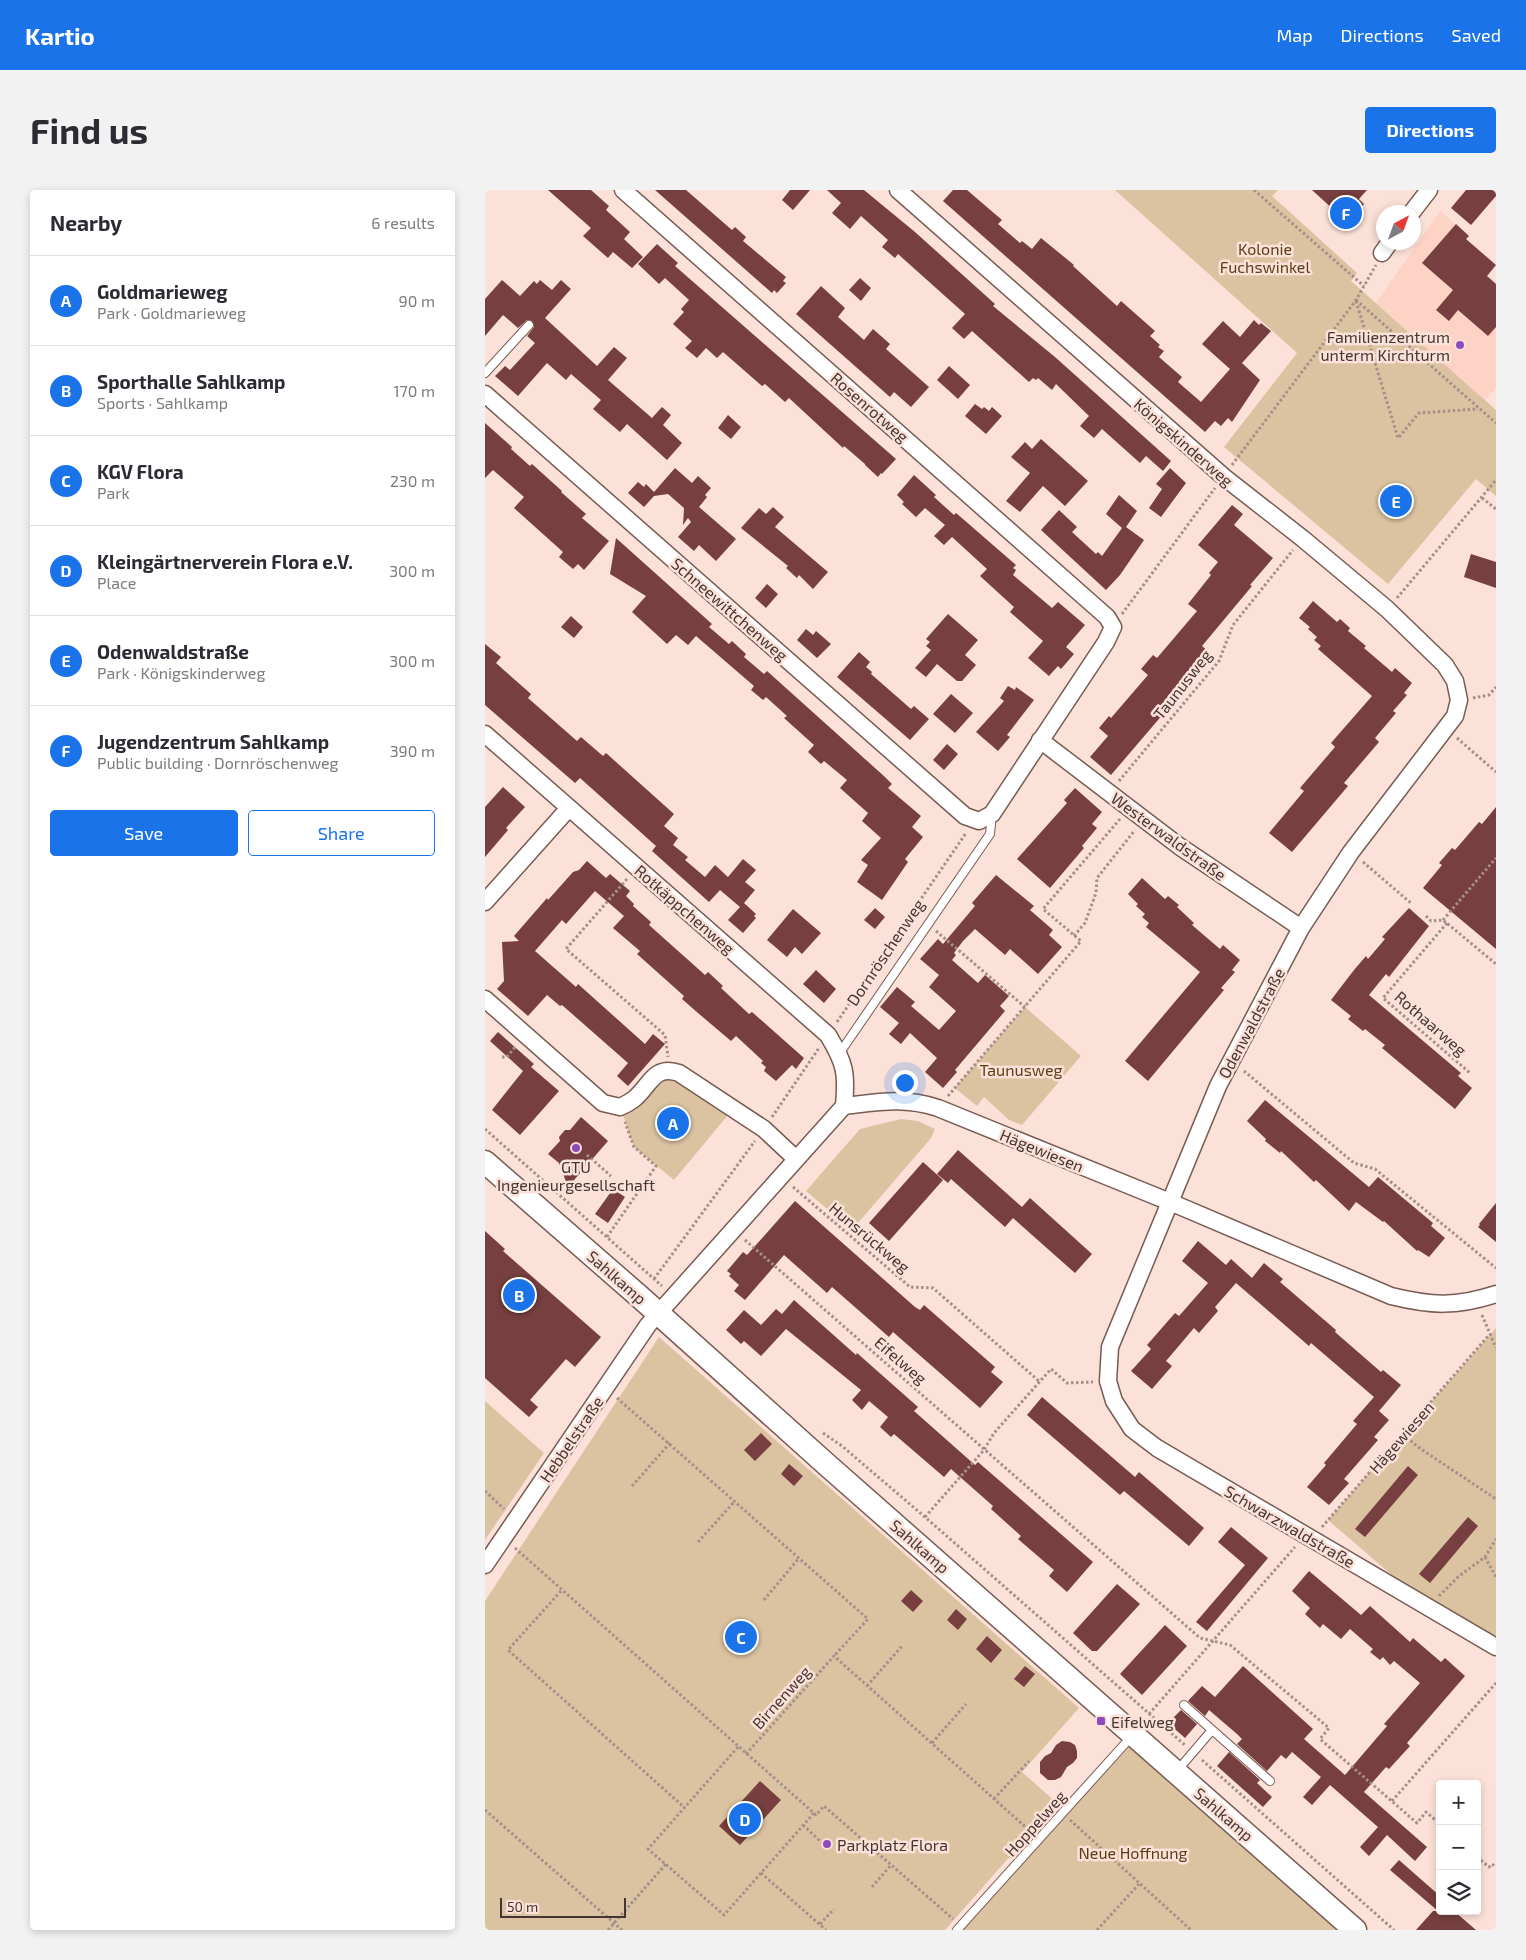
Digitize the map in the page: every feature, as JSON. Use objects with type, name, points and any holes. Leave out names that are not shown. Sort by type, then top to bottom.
[{"type":"street","name":"Rosenrotweg","points":[[623,190],[1107,616],[1113,627],[1106,642],[1040,740]]},
{"type":"street","name":"Königskinderweg","points":[[897,190],[1224,477],[1302,538],[1387,609],[1445,665],[1455,681],[1459,700]]},
{"type":"street","points":[[1418,205],[1429,190]]},
{"type":"street","name":"Schneewittchenweg","points":[[485,394],[965,816],[985,818]]},
{"type":"street","name":"Odenwaldstraße","points":[[1108,1381],[1110,1347],[1218,1086],[1231,1060],[1301,928],[1351,852],[1446,730],[1455,716],[1459,700]]},
{"type":"street","name":"Rotkäppchenweg","points":[[485,734],[828,1035],[839,1054],[846,1080],[844,1106]]},
{"type":"street","points":[[985,818],[1040,740]]},
{"type":"street","name":"Westerwaldstraße","points":[[1040,740],[1179,846],[1301,928]]},
{"type":"street","points":[[485,902],[569,808]]},
{"type":"street","points":[[485,999],[603,1103],[620,1108],[635,1099],[658,1073],[671,1070],[679,1073],[764,1129],[795,1158]]},
{"type":"street","name":"Hägewiesen","points":[[844,1106],[897,1100],[918,1102],[938,1108],[1170,1202],[1391,1296],[1421,1303],[1448,1304],[1476,1300],[1496,1294]]},
{"type":"street","points":[[665,1306],[795,1158],[844,1106]]},
{"type":"street","name":"Sahlkamp","points":[[485,1162],[665,1306],[1133,1735],[1355,1930]]},
{"type":"street","name":"Hebbelstraße","points":[[485,1565],[647,1325],[665,1306]]},
{"type":"street","name":"Schwarzwaldstraße","points":[[1108,1381],[1114,1401],[1132,1429],[1151,1443],[1496,1647]]},
{"type":"lane","points":[[485,373],[529,324]]},
{"type":"lane","points":[[839,1054],[990,834],[985,818]]},
{"type":"lane","points":[[1183,1704],[1270,1780]]},
{"type":"lane","points":[[1176,1772],[1213,1730]]},
{"type":"lane","name":"Hoppelweg","points":[[958,1928],[1133,1735]]},
{"type":"path","points":[[1254,190],[1364,286]]},
{"type":"path","points":[[1385,250],[1356,300],[1398,438],[1419,413],[1479,409]]},
{"type":"path","points":[[1356,300],[1496,423]]},
{"type":"path","points":[[1387,609],[1496,480]]},
{"type":"path","points":[[1482,498],[1496,509]]},
{"type":"path","name":"Taunusweg","points":[[1109,793],[1219,662],[1233,625],[1302,538]]},
{"type":"path","points":[[1459,700],[1489,695],[1496,687]]},
{"type":"path","points":[[1446,730],[1496,772]]},
{"type":"path","points":[[938,1108],[1081,941],[1043,909],[1129,809]]},
{"type":"path","name":"Dornröschenweg","points":[[655,1278],[764,1129],[966,834],[985,818]]},
{"type":"path","points":[[1074,936],[1085,922],[1096,893],[1097,878],[1144,820]]},
{"type":"path","points":[[1351,852],[1412,904]]},
{"type":"path","points":[[1443,920],[1496,858]]},
{"type":"path","points":[[627,879],[566,949],[665,1035],[671,1070]]},
{"type":"path","points":[[912,911],[1025,1007]]},
{"type":"path","points":[[1426,916],[1431,921],[1443,920],[1496,964]]},
{"type":"path","name":"Rothaarweg","points":[[1447,923],[1383,998],[1470,1073]]},
{"type":"path","points":[[1231,1060],[1354,1163],[1375,1169],[1496,1268]]},
{"type":"path","points":[[607,1237],[656,1166],[634,1146],[620,1108]]},
{"type":"path","points":[[485,1129],[655,1278],[665,1306]]},
{"type":"path","points":[[587,1155],[611,1176]]},
{"type":"path","name":"Hunsrückweg","points":[[780,1176],[909,1286],[933,1288],[1040,1382]]},
{"type":"path","name":"Eifelweg","points":[[733,1229],[983,1450],[1200,1638],[1229,1645],[1329,1728],[1320,1739],[1392,1802],[1417,1823],[1426,1812],[1436,1821]]},
{"type":"path","points":[[1476,1300],[1496,1348]]},
{"type":"path","name":"Hägewiesen","points":[[1309,1537],[1403,1434],[1489,1335]]},
{"type":"path","points":[[925,1517],[983,1450],[994,1433],[1051,1369],[1067,1384],[1108,1381]]},
{"type":"path","name":"Birnenweg","points":[[606,1388],[868,1619],[746,1754]]},
{"type":"path","points":[[822,1432],[842,1446],[925,1517],[1394,1930]]},
{"type":"path","points":[[1403,1434],[1418,1447],[1496,1499]]},
{"type":"path","points":[[632,1486],[670,1444]]},
{"type":"path","points":[[485,1491],[516,1520]]},
{"type":"path","points":[[698,1542],[735,1501]]},
{"type":"path","points":[[1149,1714],[1309,1537]]},
{"type":"path","points":[[504,1538],[814,1813]]},
{"type":"path","points":[[1429,1607],[1459,1576],[1485,1557],[1496,1539]]},
{"type":"path","points":[[1485,1557],[1496,1577]]},
{"type":"path","points":[[764,1600],[799,1558]]},
{"type":"path","points":[[561,1590],[508,1650],[685,1808]]},
{"type":"path","points":[[867,1686],[902,1646]]},
{"type":"path","points":[[833,1656],[1039,1839]]},
{"type":"path","points":[[1392,1802],[1496,1683]]},
{"type":"path","points":[[932,1743],[966,1704]]},
{"type":"path","points":[[738,1747],[649,1849],[724,1915],[814,1813],[816,1815],[824,1806],[958,1928]]},
{"type":"path","points":[[994,1799],[1029,1761]]},
{"type":"path","points":[[485,1810],[622,1930]]},
{"type":"path","points":[[1063,1813],[1191,1930]]},
{"type":"path","points":[[803,1825],[822,1843]]},
{"type":"path","points":[[1481,1860],[1489,1867],[1492,1864],[1496,1867]]},
{"type":"path","points":[[608,1930],[666,1864]]},
{"type":"path","points":[[872,1887],[891,1865]]},
{"type":"path","points":[[761,1873],[826,1930]]},
{"type":"path","points":[[1097,1930],[1139,1884]]},
{"type":"path","points":[[820,1924],[834,1909]]},
{"type":"shaded area","name":"Familienzentrum unterm Kirchturm","points":[[1440,211],[1469,236],[1464,242],[1482,257],[1484,255],[1496,265],[1488,276],[1496,284],[1496,388],[1485,400],[1376,303],[1413,250],[1421,250],[1421,238]]},
{"type":"green space","name":"Kolonie Fuchswinkel","points":[[1115,190],[1278,190],[1272,196],[1357,273],[1351,281],[1496,410],[1496,496],[1476,479],[1388,584],[1224,447],[1297,353]]},
{"type":"green space","name":"Taunusweg","points":[[1025,1007],[1081,1056],[1022,1125],[1009,1120],[984,1097],[977,1106],[955,1088]]},
{"type":"green space","points":[[664,1070],[733,1109],[674,1180],[634,1147],[620,1107]]},
{"type":"green space","points":[[901,1119],[918,1121],[935,1129],[931,1138],[852,1230],[806,1191],[860,1129]]},
{"type":"green space","points":[[1496,1328],[1496,1647],[1429,1607],[1328,1520]]},
{"type":"green space","points":[[659,1337],[1079,1708],[1022,1772],[1057,1803],[945,1930],[485,1930],[485,1601]]},
{"type":"green space","points":[[485,1401],[544,1453],[485,1540]]},
{"type":"green space","name":"Neue Hoffnung","points":[[1126,1742],[1337,1930],[957,1930]]},
{"type":"building","points":[[548,190],[591,190],[609,206],[606,210],[630,232],[624,239],[643,257],[632,268],[613,252],[608,258],[583,236],[591,228]]},
{"type":"building","points":[[655,190],[686,190],[732,230],[735,227],[746,237],[743,241],[786,277],[783,281],[786,283],[777,293],[774,290],[772,293]]},
{"type":"building","points":[[790,190],[810,190],[793,210],[782,200]]},
{"type":"building","points":[[827,190],[864,190],[915,232],[995,304],[993,306],[1055,357],[1171,461],[1163,471],[1146,456],[1140,463],[1102,429],[1094,438],[1080,426],[1089,416],[1056,384],[1052,390],[1038,378],[1036,380],[1033,378],[1029,382],[972,331],[964,339],[952,328],[965,314],[898,254],[895,258],[882,247],[888,240],[861,216],[850,229],[832,213],[841,203]]},
{"type":"building","points":[[953,190],[967,190],[1002,220],[998,224],[1020,243],[1022,241],[1032,249],[1041,238],[1074,265],[1117,306],[1121,301],[1155,331],[1150,336],[1160,345],[1158,347],[1164,351],[1159,357],[1182,377],[1178,382],[1201,402],[1230,369],[1202,344],[1223,321],[1240,337],[1254,320],[1271,331],[1242,363],[1260,380],[1232,422],[1228,418],[1221,426],[1215,421],[1205,432],[943,201]]},
{"type":"building","points":[[1312,190],[1367,190],[1359,199],[1364,204],[1347,222]]},
{"type":"building","points":[[1466,190],[1496,190],[1496,196],[1471,225],[1451,208]]},
{"type":"building","points":[[1456,224],[1469,236],[1466,239],[1496,265],[1487,276],[1496,284],[1496,327],[1488,336],[1458,310],[1449,321],[1436,310],[1453,290],[1422,263]]},
{"type":"building","points":[[657,244],[678,263],[675,266],[896,459],[882,474],[878,477],[844,446],[843,448],[789,398],[785,402],[765,384],[762,386],[723,352],[717,358],[706,348],[697,358],[685,348],[692,341],[673,324],[684,312],[681,309],[689,300],[665,278],[659,284],[638,264]]},
{"type":"building","points":[[860,278],[871,288],[861,301],[849,290]]},
{"type":"building","points":[[502,280],[520,296],[534,281],[537,284],[540,280],[552,290],[561,280],[571,289],[545,318],[597,366],[614,347],[627,358],[608,380],[652,418],[662,407],[671,415],[663,425],[682,443],[667,460],[627,424],[620,432],[593,409],[601,400],[571,374],[566,380],[547,363],[518,396],[495,376],[505,366],[510,370],[535,343],[527,336],[534,327],[532,321],[527,320],[518,328],[503,315],[485,336],[485,299]]},
{"type":"building","points":[[821,286],[845,308],[838,317],[864,340],[873,329],[890,344],[886,349],[929,387],[911,407],[894,392],[890,397],[796,314]]},
{"type":"building","points":[[949,366],[970,385],[958,399],[937,380]]},
{"type":"building","points":[[975,404],[989,411],[992,407],[1002,416],[986,434],[965,416]]},
{"type":"building","points":[[728,415],[741,427],[731,439],[718,428]]},
{"type":"building","points":[[485,423],[530,466],[532,464],[562,491],[586,514],[582,518],[609,541],[584,570],[578,564],[573,569],[559,557],[563,552],[514,508],[524,497],[493,470],[485,478]]},
{"type":"building","points":[[1041,439],[1088,481],[1065,506],[1043,486],[1020,512],[1006,501],[1030,473],[1011,457],[1025,442],[1032,449]]},
{"type":"building","points":[[675,468],[692,483],[698,476],[711,488],[699,507],[736,539],[716,561],[699,545],[694,551],[678,537],[691,522],[688,518],[683,525],[684,508],[668,494],[654,496],[644,507],[628,493],[638,482],[644,487],[646,484],[654,492]]},
{"type":"building","points":[[1170,468],[1186,483],[1161,517],[1149,508],[1162,489],[1156,484]]},
{"type":"building","points":[[914,475],[954,515],[956,513],[1016,565],[1013,568],[1016,570],[1013,575],[1052,608],[1058,602],[1085,625],[1066,647],[1074,654],[1061,669],[1058,666],[1049,676],[1028,658],[1043,641],[1010,612],[1014,607],[980,576],[987,569],[952,537],[944,545],[934,536],[945,525],[925,508],[916,517],[902,504],[904,502],[897,495]]},
{"type":"building","points":[[1119,495],[1137,511],[1126,527],[1144,540],[1120,575],[1106,590],[1041,530],[1059,510],[1077,527],[1072,532],[1096,554],[1098,552],[1102,556],[1122,528],[1106,514]]},
{"type":"building","points":[[1232,505],[1243,514],[1234,525],[1273,558],[1202,646],[1209,652],[1161,710],[1164,713],[1111,775],[1090,757],[1108,736],[1099,728],[1109,716],[1111,718],[1148,675],[1141,669],[1153,655],[1157,658],[1197,611],[1188,604],[1211,575],[1209,573],[1218,562],[1198,545]]},
{"type":"building","points":[[773,507],[784,517],[775,527],[828,572],[813,589],[799,575],[797,578],[786,568],[788,566],[741,528],[759,508],[766,514]]},
{"type":"building","points":[[616,538],[712,624],[709,627],[729,644],[732,641],[746,654],[744,657],[764,674],[767,671],[885,777],[892,784],[888,788],[921,816],[912,827],[923,837],[905,859],[908,862],[882,900],[857,882],[868,865],[861,860],[881,838],[862,821],[868,813],[840,788],[847,780],[824,761],[821,764],[808,752],[814,745],[784,718],[787,716],[766,697],[763,700],[751,690],[754,686],[696,636],[688,645],[676,635],[667,644],[632,612],[646,596],[610,574]]},
{"type":"building","points":[[1471,554],[1496,562],[1496,588],[1464,577]]},
{"type":"building","points":[[767,584],[778,594],[766,608],[755,598]]},
{"type":"building","points":[[1313,601],[1337,622],[1340,619],[1350,628],[1348,631],[1366,646],[1364,648],[1392,672],[1395,668],[1412,683],[1404,693],[1407,695],[1393,711],[1396,713],[1375,738],[1379,742],[1344,783],[1348,786],[1292,852],[1269,833],[1304,791],[1300,788],[1335,747],[1331,743],[1372,696],[1318,649],[1321,646],[1314,640],[1317,637],[1308,629],[1310,627],[1299,618]]},
{"type":"building","points":[[948,614],[978,640],[965,655],[976,665],[962,681],[957,681],[937,664],[926,677],[915,668],[931,650],[926,646],[930,642],[926,639]]},
{"type":"building","points":[[571,616],[583,627],[574,638],[561,627]]},
{"type":"building","points":[[806,629],[813,635],[816,631],[831,644],[817,658],[797,640]]},
{"type":"building","points":[[485,644],[501,657],[496,663],[531,694],[528,698],[577,741],[581,737],[603,756],[606,753],[674,814],[664,826],[678,838],[673,845],[688,857],[685,860],[705,877],[715,865],[728,877],[743,859],[756,870],[745,882],[755,890],[744,903],[756,914],[754,916],[756,918],[743,933],[728,920],[740,907],[720,890],[709,902],[652,851],[656,846],[580,778],[575,783],[485,705]]},
{"type":"building","points":[[859,652],[870,662],[866,667],[872,672],[871,674],[911,709],[914,706],[929,719],[910,740],[837,677]]},
{"type":"building","points":[[1008,686],[1015,690],[1016,687],[1034,700],[1007,735],[1010,737],[998,751],[976,732],[1004,701],[1000,698]]},
{"type":"building","points":[[951,694],[973,713],[955,733],[933,714]]},
{"type":"building","points":[[947,744],[958,754],[944,770],[933,760]]},
{"type":"building","points":[[503,787],[525,807],[506,828],[508,830],[485,857],[485,807]]},
{"type":"building","points":[[1075,788],[1102,812],[1092,824],[1097,828],[1082,846],[1084,848],[1050,888],[1017,859],[1067,803],[1064,800]]},
{"type":"building","points":[[1496,807],[1496,949],[1423,888],[1442,865],[1439,863],[1452,848],[1455,850],[1479,822],[1482,824]]},
{"type":"building","points":[[587,861],[606,878],[610,874],[630,891],[626,896],[634,904],[633,906],[651,922],[649,925],[705,975],[708,972],[723,986],[721,988],[749,1014],[752,1012],[804,1058],[796,1069],[792,1065],[776,1081],[764,1071],[766,1067],[761,1063],[763,1061],[736,1036],[731,1041],[682,999],[684,996],[637,954],[640,951],[613,928],[624,916],[595,891],[566,924],[562,920],[535,951],[576,987],[578,984],[645,1044],[653,1034],[665,1044],[628,1086],[617,1076],[628,1063],[562,1005],[560,1006],[547,995],[528,1016],[497,989],[504,981],[502,942],[519,941],[514,936],[547,898],[548,900],[573,872],[579,870]]},
{"type":"building","points":[[996,875],[1034,906],[1030,910],[1053,930],[1049,935],[1062,947],[1038,974],[1010,949],[1005,955],[975,929],[963,941],[954,953],[956,955],[952,960],[978,983],[985,975],[1009,996],[1000,1006],[1005,1011],[955,1070],[957,1072],[943,1088],[925,1072],[937,1058],[910,1033],[901,1044],[889,1034],[899,1023],[880,1007],[897,987],[915,1002],[911,1006],[939,1030],[956,1011],[929,987],[939,975],[920,959],[938,939],[943,944],[975,906],[972,903]]},
{"type":"building","points":[[1142,878],[1165,899],[1168,896],[1179,905],[1177,907],[1194,923],[1192,925],[1220,949],[1223,945],[1240,960],[1232,970],[1235,972],[1221,988],[1224,990],[1148,1081],[1125,1061],[1200,972],[1146,927],[1149,923],[1142,917],[1145,914],[1136,906],[1138,904],[1128,894]]},
{"type":"building","points":[[875,908],[885,917],[875,929],[864,920]]},
{"type":"building","points":[[1409,908],[1429,926],[1389,977],[1386,974],[1369,995],[1461,1073],[1458,1076],[1472,1088],[1455,1109],[1382,1048],[1385,1045],[1365,1029],[1363,1031],[1348,1019],[1351,1016],[1331,1000],[1354,970],[1366,956],[1368,959],[1385,939],[1382,937]]},
{"type":"building","points":[[793,909],[821,933],[802,954],[795,947],[787,957],[767,940]]},
{"type":"building","points":[[816,970],[836,989],[824,1003],[803,984]]},
{"type":"building","points":[[498,1032],[534,1064],[531,1067],[559,1091],[520,1135],[492,1110],[523,1071],[490,1041]]},
{"type":"building","points":[[1265,1100],[1369,1187],[1378,1177],[1433,1223],[1431,1226],[1445,1238],[1429,1257],[1417,1251],[1384,1221],[1356,1202],[1349,1211],[1316,1180],[1314,1182],[1281,1151],[1280,1153],[1265,1141],[1266,1139],[1247,1121]]},
{"type":"building","points":[[581,1117],[608,1141],[568,1187],[559,1163],[548,1154],[560,1141],[559,1137],[565,1130],[570,1130]]},
{"type":"building","points":[[958,1150],[1022,1207],[1030,1198],[1092,1254],[1075,1273],[1013,1218],[1005,1227],[951,1179],[948,1183],[937,1174]]},
{"type":"building","points":[[923,1162],[943,1180],[889,1241],[869,1223]]},
{"type":"building","points":[[613,1189],[625,1197],[608,1223],[595,1214]]},
{"type":"building","points":[[795,1201],[915,1307],[920,1310],[924,1305],[995,1367],[991,1372],[1003,1382],[980,1408],[893,1332],[889,1337],[832,1287],[827,1293],[784,1255],[745,1300],[734,1291],[739,1285],[729,1276],[731,1274],[727,1271],[743,1252],[747,1255]]},
{"type":"building","points":[[1496,1203],[1496,1242],[1478,1227]]},
{"type":"building","points":[[485,1231],[505,1249],[503,1251],[601,1337],[575,1367],[566,1359],[530,1400],[538,1407],[529,1417],[485,1378]]},
{"type":"building","points":[[1198,1241],[1226,1265],[1231,1259],[1252,1278],[1264,1263],[1283,1279],[1280,1282],[1336,1330],[1335,1332],[1381,1372],[1383,1370],[1401,1385],[1379,1411],[1389,1420],[1374,1437],[1378,1440],[1344,1479],[1349,1483],[1329,1505],[1307,1487],[1326,1465],[1324,1463],[1357,1424],[1353,1421],[1374,1397],[1311,1343],[1309,1346],[1236,1283],[1215,1307],[1218,1311],[1199,1333],[1194,1328],[1166,1361],[1172,1366],[1152,1389],[1131,1371],[1151,1349],[1147,1345],[1175,1313],[1179,1316],[1208,1283],[1182,1261]]},
{"type":"building","points":[[794,1300],[918,1407],[914,1411],[975,1465],[978,1462],[1093,1562],[1067,1592],[1049,1576],[1054,1570],[1018,1539],[1021,1536],[991,1509],[993,1506],[951,1469],[944,1477],[894,1434],[891,1437],[880,1427],[888,1417],[869,1401],[862,1410],[852,1400],[861,1390],[786,1329],[761,1356],[744,1341],[741,1344],[726,1330],[744,1310],[761,1325],[776,1309],[782,1314]]},
{"type":"building","points":[[1042,1397],[1135,1477],[1139,1472],[1204,1528],[1189,1546],[1124,1491],[1120,1495],[1027,1415]]},
{"type":"building","points":[[761,1433],[772,1444],[755,1461],[744,1450]]},
{"type":"building","points":[[789,1464],[803,1476],[794,1486],[781,1474]]},
{"type":"building","points":[[1408,1466],[1418,1475],[1365,1537],[1355,1529]]},
{"type":"building","points":[[1468,1517],[1478,1526],[1430,1583],[1419,1574]]},
{"type":"building","points":[[1231,1527],[1268,1558],[1207,1631],[1196,1622],[1245,1565],[1218,1542]]},
{"type":"building","points":[[1309,1571],[1361,1615],[1370,1606],[1410,1642],[1413,1638],[1441,1662],[1445,1658],[1465,1676],[1407,1743],[1410,1746],[1389,1769],[1386,1767],[1364,1792],[1427,1847],[1415,1861],[1387,1835],[1369,1856],[1360,1847],[1378,1827],[1330,1785],[1312,1805],[1303,1797],[1321,1777],[1292,1752],[1286,1759],[1281,1755],[1267,1771],[1237,1744],[1242,1739],[1237,1734],[1209,1710],[1205,1716],[1188,1701],[1202,1686],[1215,1697],[1243,1666],[1313,1729],[1304,1739],[1345,1775],[1387,1726],[1384,1724],[1420,1683],[1394,1661],[1390,1665],[1383,1657],[1380,1660],[1370,1652],[1373,1649],[1350,1629],[1341,1639],[1323,1624],[1320,1628],[1305,1614],[1310,1608],[1292,1591]]},
{"type":"building","points":[[1117,1584],[1140,1604],[1097,1651],[1092,1651],[1073,1633]]},
{"type":"building","points":[[911,1590],[923,1601],[913,1612],[901,1601]]},
{"type":"building","points":[[956,1609],[967,1619],[958,1630],[947,1620]]},
{"type":"building","points":[[1165,1625],[1187,1646],[1142,1695],[1120,1674]]},
{"type":"building","points":[[987,1636],[1002,1650],[991,1663],[976,1649]]},
{"type":"building","points":[[1025,1666],[1035,1674],[1024,1687],[1014,1679]]},
{"type":"building","points":[[1181,1710],[1197,1724],[1185,1738],[1168,1723]]},
{"type":"building","points":[[1062,1741],[1075,1745],[1077,1758],[1067,1767],[1061,1777],[1055,1780],[1048,1780],[1040,1773],[1040,1762]]},
{"type":"building","points":[[1229,1752],[1260,1780],[1257,1783],[1272,1797],[1263,1807],[1217,1766]]},
{"type":"building","points":[[760,1781],[781,1800],[740,1845],[719,1826]]},
{"type":"building","points":[[1399,1860],[1436,1892],[1436,1909],[1390,1870]]},
{"type":"building","points":[[1433,1911],[1436,1911],[1436,1915],[1459,1915],[1476,1930],[1416,1930]]},
{"type":"place","name":"Jugendzentrum Sahlkamp","points":[[1346,213]]},
{"type":"place","name":"Familienzentrum unterm Kirchturm","points":[[1460,345]]},
{"type":"place","name":"Odenwaldstraße","points":[[1396,501]]},
{"type":"place","name":"Goldmarieweg","points":[[673,1123]]},
{"type":"place","name":"GTU Ingenieurgesellschaft","points":[[576,1148]]},
{"type":"place","name":"Sporthalle Sahlkamp","points":[[519,1295]]},
{"type":"place","name":"KGV Flora","points":[[741,1637]]},
{"type":"place","name":"Eifelweg","points":[[1101,1721]]},
{"type":"place","name":"Kleingärtnerverein Flora e.V.","points":[[745,1819]]},
{"type":"place","name":"Parkplatz Flora","points":[[827,1844]]}]
